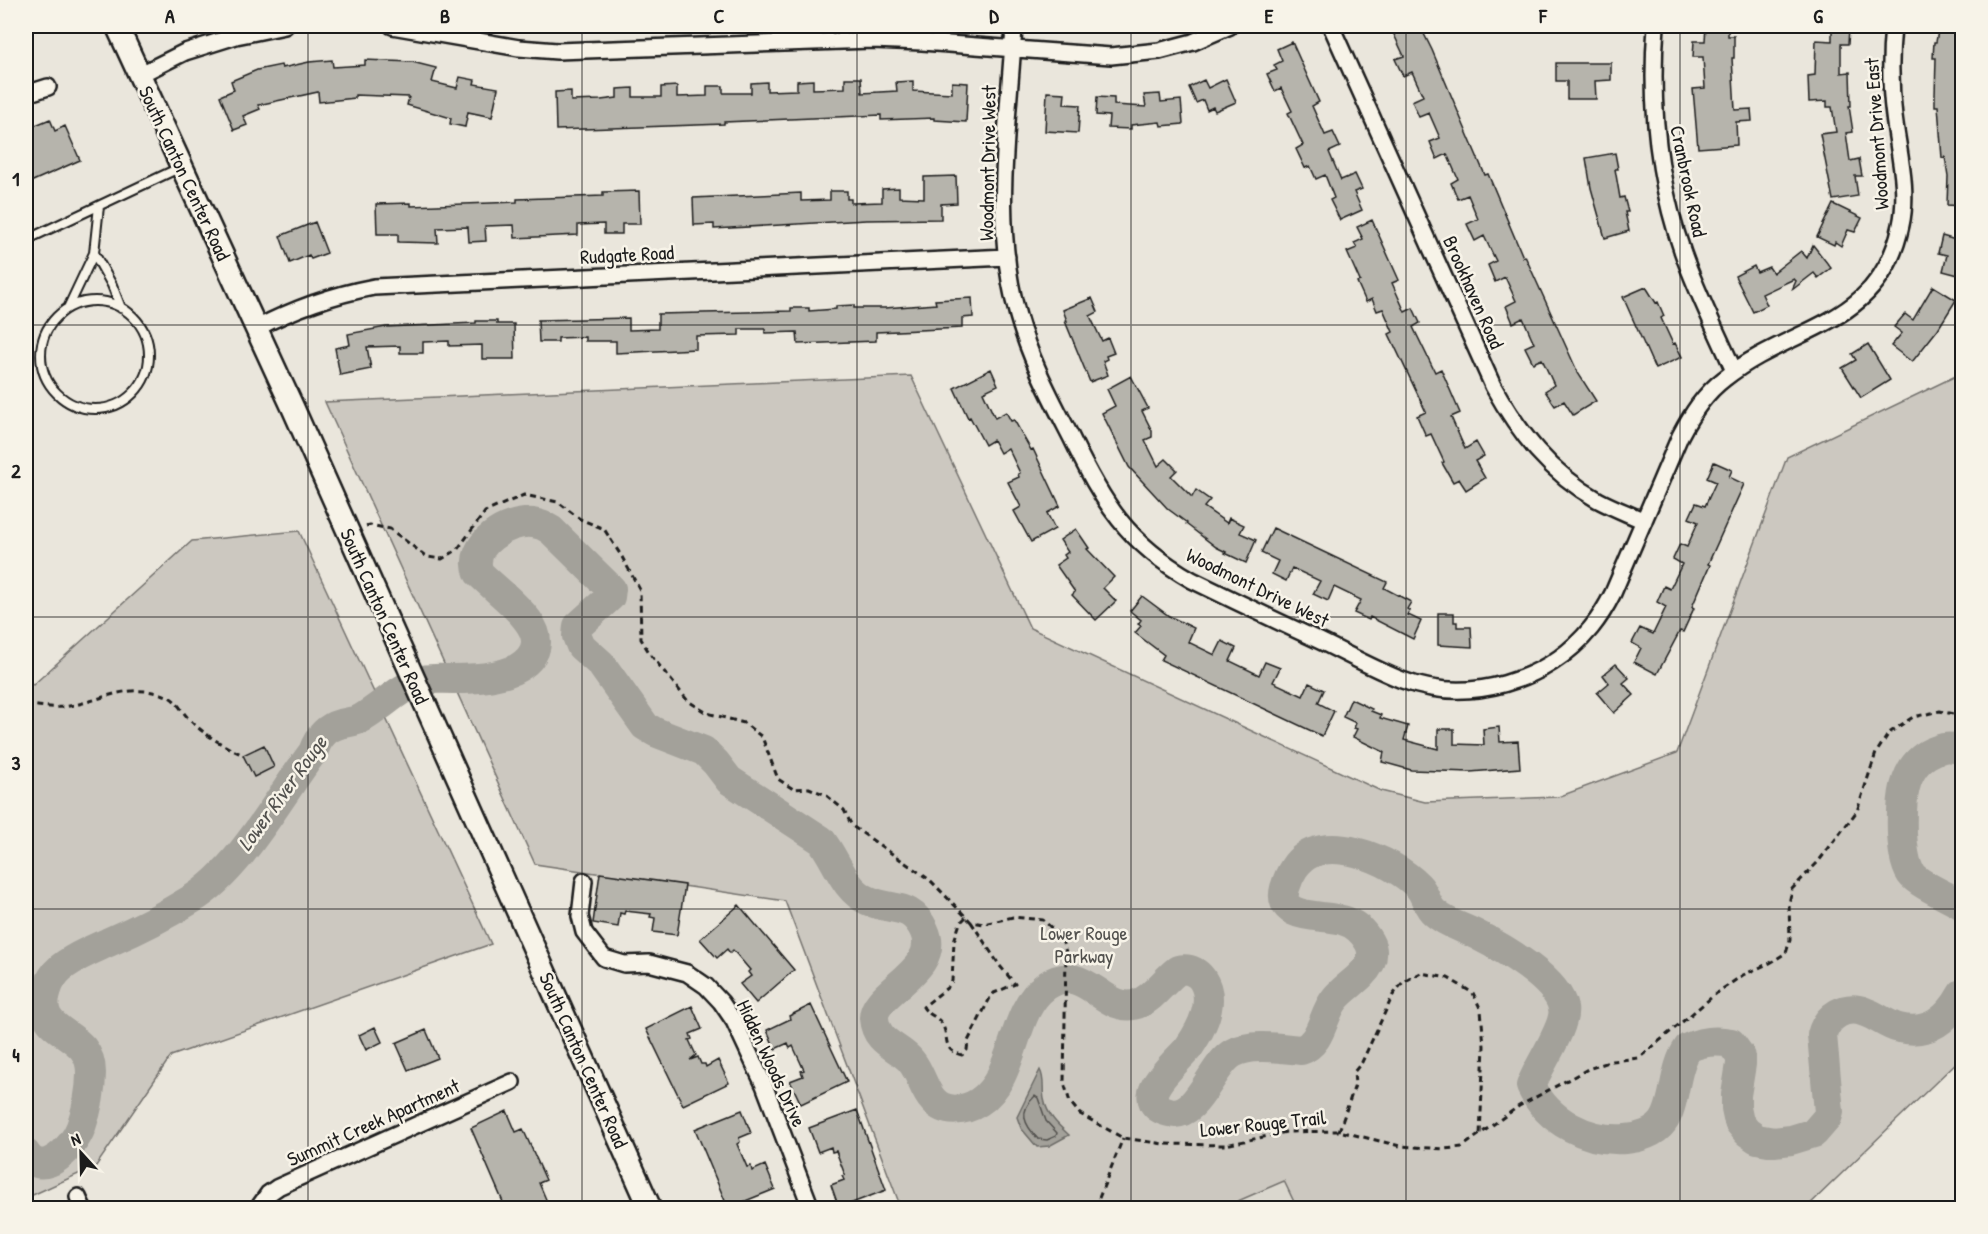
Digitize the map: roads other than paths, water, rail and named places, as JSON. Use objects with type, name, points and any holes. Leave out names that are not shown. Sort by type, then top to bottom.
[{"type":"main road","name":"South Canton Center Road","points":[[117,26],[257,328],[648,1208]]},
{"type":"street","points":[[140,75],[185,52],[236,36],[285,26]]},
{"type":"street","points":[[392,26],[519,48],[557,51],[872,40],[1111,56],[1159,51],[1193,42],[1230,26]]},
{"type":"street","name":"Woodmont Drive West","points":[[1014,26],[1004,193],[1007,257],[1017,314],[1036,368],[1094,485],[1126,530],[1157,558],[1192,580],[1402,680],[1442,689],[1482,688],[1521,678],[1552,662],[1580,640],[1602,614],[1644,521]]},
{"type":"street","name":"Brookhaven Road","points":[[1331,26],[1493,386],[1509,414],[1534,448],[1564,477],[1599,501],[1644,521]]},
{"type":"street","name":"Cranbrook Road","points":[[1656,26],[1653,65],[1654,115],[1659,164],[1668,203],[1689,270],[1734,371]]},
{"type":"street","name":"Woodmont Drive East","points":[[1644,521],[1680,436],[1690,417],[1708,393],[1734,371],[1759,356],[1845,312],[1875,284],[1886,266],[1897,243],[1904,207],[1891,88],[1893,26]]},
{"type":"street","points":[[26,94],[48,87]]},
{"type":"street","name":"Rudgate Road","points":[[257,328],[312,302],[341,293],[374,287],[1007,257]]},
{"type":"street","name":"Hidden Woods Drive","points":[[584,881],[580,916],[584,932],[604,958],[624,964],[649,963],[687,973],[706,986],[721,1002],[734,1021],[764,1085],[811,1209]]},
{"type":"street","name":"Summit Creek Apartment","points":[[258,1209],[268,1194],[278,1187],[512,1082]]},
{"type":"lane","points":[[26,240],[182,166]]},
{"type":"lane","points":[[68,308],[94,253],[99,206]]},
{"type":"lane","points":[[94,253],[112,285],[121,308]]},
{"type":"lane","points":[[86,302],[104,302],[121,308],[135,318],[145,333],[149,350],[148,368],[141,384],[130,398],[114,406],[97,410],[79,408],[63,400],[50,387],[42,371],[40,352],[44,334],[54,319],[68,308],[86,302]]},
{"type":"water","points":[[1040,1070],[1044,1099],[1050,1115],[1069,1135],[1049,1146],[1037,1147],[1021,1128],[1017,1117]]},
{"type":"waterway","name":"Lower River Rouge","points":[[26,1154],[33,1161],[41,1164],[57,1158],[77,1135],[87,1107],[91,1073],[88,1058],[81,1047],[53,1024],[46,1014],[44,1002],[49,984],[56,972],[77,957],[162,916],[210,886],[258,832],[313,752],[317,742],[330,728],[362,718],[399,691],[415,683],[431,679],[472,679],[503,674],[529,659],[536,642],[534,632],[517,608],[479,573],[477,563],[479,553],[492,536],[523,523],[538,524],[551,530],[611,589],[610,597],[578,626],[577,636],[581,646],[601,664],[645,726],[704,751],[729,780],[821,840],[846,881],[859,895],[876,904],[906,911],[919,921],[927,944],[924,957],[906,979],[884,998],[874,1018],[879,1034],[911,1061],[933,1100],[949,1109],[968,1107],[979,1102],[991,1091],[1000,1077],[1019,1027],[1034,997],[1046,986],[1060,979],[1072,979],[1083,983],[1114,1002],[1125,1005],[1137,1004],[1149,998],[1178,970],[1192,971],[1202,979],[1208,996],[1203,1023],[1189,1047],[1167,1071],[1154,1090],[1153,1099],[1157,1107],[1169,1112],[1179,1112],[1188,1108],[1204,1090],[1225,1059],[1233,1053],[1257,1047],[1301,1050],[1308,1046],[1318,1035],[1335,999],[1363,974],[1372,955],[1367,938],[1350,923],[1303,914],[1287,906],[1284,899],[1285,888],[1294,868],[1306,856],[1321,850],[1338,849],[1356,852],[1392,867],[1418,886],[1432,910],[1440,917],[1489,941],[1541,976],[1559,997],[1563,1016],[1556,1036],[1531,1086],[1538,1099],[1559,1119],[1571,1127],[1598,1137],[1631,1138],[1656,1129],[1667,1115],[1680,1066],[1688,1048],[1714,1041],[1731,1043],[1741,1057],[1736,1108],[1739,1122],[1747,1132],[1757,1139],[1774,1142],[1814,1133],[1827,1118],[1829,1112],[1822,1035],[1824,1028],[1833,1017],[1844,1011],[1858,1010],[1899,1028],[1920,1029],[1944,1018],[1962,994]]},
{"type":"waterway","name":"Lower River Rouge","points":[[1962,750],[1940,749],[1922,758],[1914,766],[1905,787],[1902,822],[1904,855],[1911,874],[1927,886],[1962,905]]},
{"type":"park label","name":"Lower Rouge Parkway","points":[[1084,944]]}]
